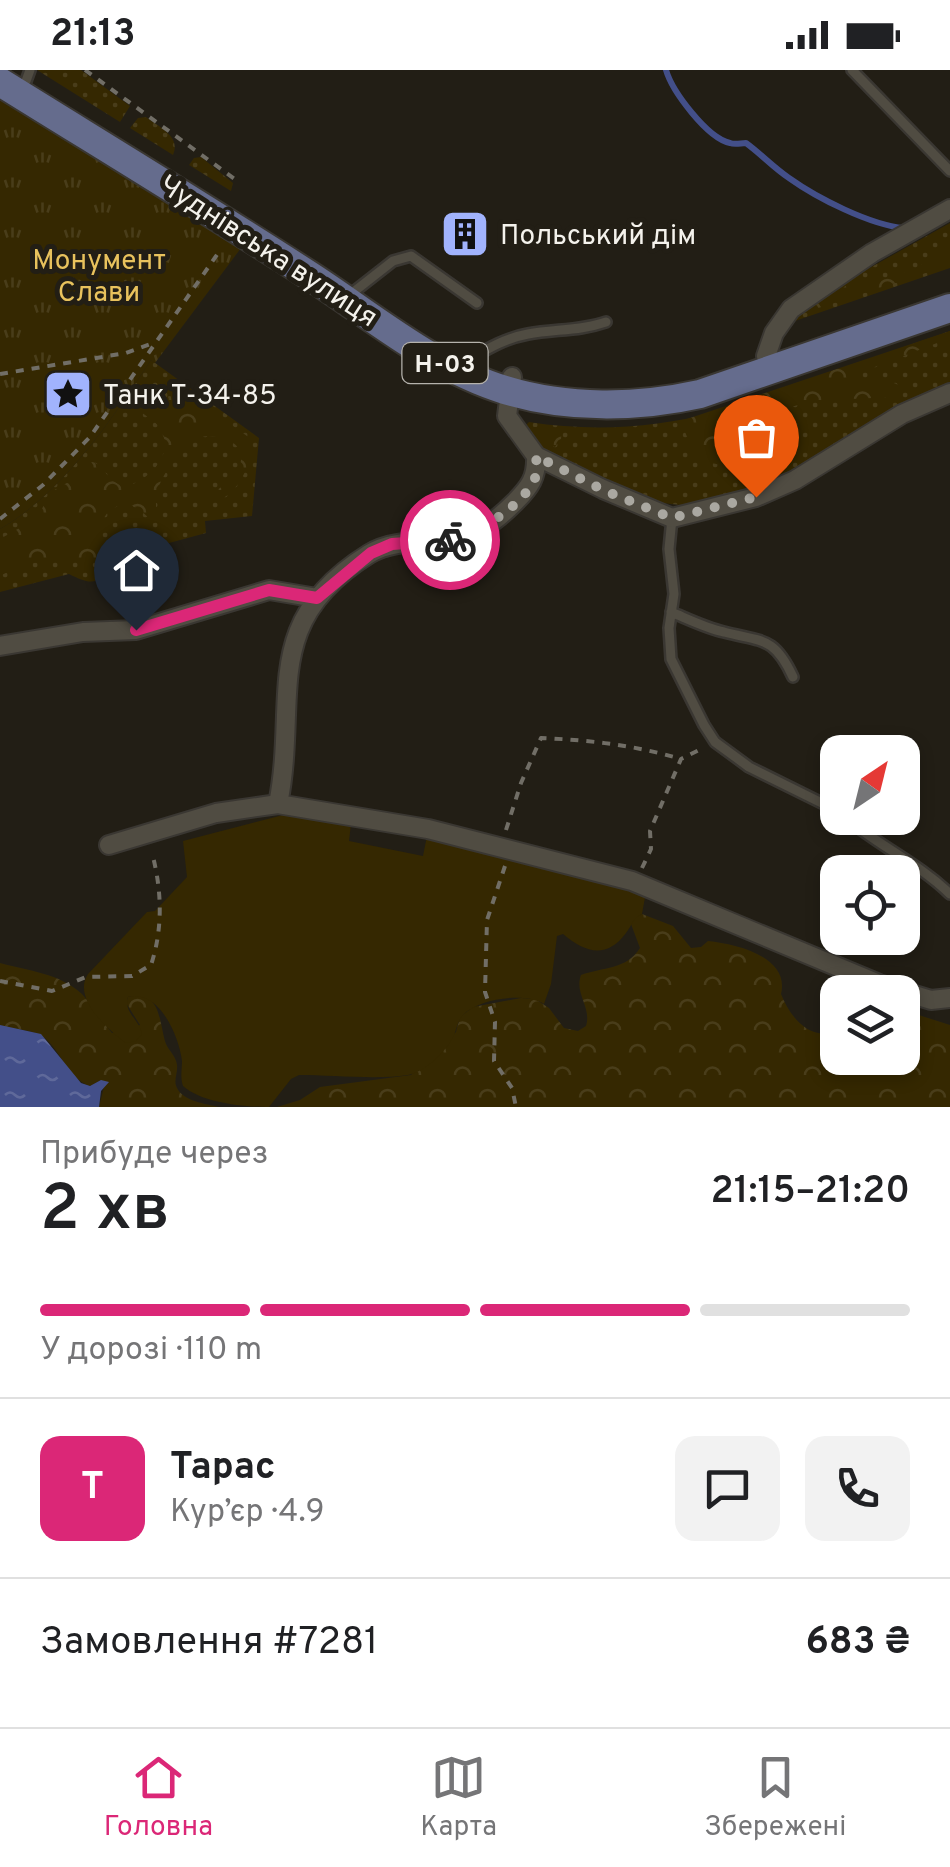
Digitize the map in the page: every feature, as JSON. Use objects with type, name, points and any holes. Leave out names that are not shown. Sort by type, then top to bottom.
[{"type":"main road","name":"Чуднівська вулиця","points":[[16,76],[236,227],[447,364],[510,384],[592,403],[667,401],[700,394],[950,308]]},
{"type":"main road","name":"Чуднівська вулиця","points":[[16,76],[510,384],[602,389],[683,382],[950,292]]},
{"type":"street","points":[[766,356],[774,333],[791,309],[872,253],[950,209]]},
{"type":"street","points":[[510,384],[507,416],[536,456],[603,490],[672,518],[756,497],[796,480],[886,423],[950,392]]},
{"type":"street","points":[[278,804],[283,780],[289,660],[302,620],[317,598],[348,570],[382,548],[448,541],[482,530],[528,489],[537,472],[536,456]]},
{"type":"street","points":[[0,646],[83,632],[136,630],[269,590],[317,598]]},
{"type":"street","points":[[109,845],[216,813],[278,804],[428,830],[632,880],[879,984],[931,1000],[950,998]]},
{"type":"lane","points":[[852,70],[950,171]]},
{"type":"lane","points":[[356,290],[392,261],[411,256],[477,303]]},
{"type":"lane","points":[[470,359],[499,342],[530,334],[583,330],[606,322]]},
{"type":"lane","points":[[672,518],[668,549],[674,594],[671,659],[715,742],[780,784],[820,803]]},
{"type":"lane","points":[[671,612],[721,632],[765,640],[785,660],[793,677]]},
{"type":"lane","points":[[868,835],[924,869],[950,894]]},
{"type":"path","points":[[85,70],[236,180]]},
{"type":"path","points":[[0,520],[76,453],[101,423],[236,227]]},
{"type":"path","points":[[0,374],[126,353],[158,341]]},
{"type":"path","points":[[516,1107],[512,1088],[494,1061],[494,1022],[485,992],[487,920],[506,872],[502,846],[540,738],[626,745],[680,759],[715,742]]},
{"type":"path","points":[[632,880],[646,862],[651,849],[650,831],[680,759]]},
{"type":"path","points":[[0,981],[52,990],[86,976],[132,976],[151,966],[160,940],[159,879],[148,834]]},
{"type":"green space","points":[[37,70],[81,70],[130,106],[120,122]]},
{"type":"green space","name":"Монумент Слави","points":[[0,99],[241,248],[155,363],[151,360],[84,453],[45,495],[0,529]]},
{"type":"green space","points":[[146,117],[172,138],[173,155],[130,128],[138,118]]},
{"type":"green space","points":[[201,157],[233,183],[231,191],[189,165],[194,158]]},
{"type":"green space","points":[[950,223],[950,268],[792,322],[798,308]]},
{"type":"green space","points":[[950,247],[950,265],[809,311],[809,306],[855,281],[889,278],[916,268]]},
{"type":"green space","points":[[950,331],[950,384],[884,416],[778,479],[706,503],[671,504],[634,494],[557,458],[523,428],[529,422],[600,427],[647,425],[716,412]]},
{"type":"green space","points":[[950,331],[950,338],[854,375],[855,379],[898,385],[893,397],[811,401],[788,408],[766,404],[734,414],[729,429],[763,473],[762,479],[742,463],[720,465],[704,460],[687,438],[683,426],[687,419]]},
{"type":"green space","points":[[151,360],[259,438],[252,516],[205,521],[206,533],[110,559],[103,575],[94,581],[69,574],[0,592],[0,529],[23,514],[65,475],[103,430]]},
{"type":"green space","points":[[185,392],[247,436],[249,459],[232,492],[211,503],[199,502],[195,496],[226,484],[240,464],[241,454],[237,446],[220,437],[198,438],[182,447],[162,480],[156,497],[155,523],[135,507],[118,506],[102,523],[101,556],[86,561],[33,563],[0,576],[0,539],[37,518],[51,492],[92,462],[125,487],[151,472],[165,446],[159,427],[141,412],[144,403]]},
{"type":"green space","points":[[562,428],[561,439],[555,447],[540,442],[529,430]]},
{"type":"green space","points":[[287,814],[351,824],[349,841],[423,856],[427,836],[646,892],[642,914],[619,941],[604,950],[579,946],[563,934],[557,936],[551,984],[544,1004],[515,998],[470,1009],[461,1017],[441,1054],[415,1073],[383,1077],[299,1075],[291,1079],[269,1107],[212,1100],[183,1086],[177,1039],[158,1007],[139,996],[128,997],[128,1007],[142,1034],[136,1041],[126,1043],[94,1012],[84,983],[147,912],[155,911],[187,877],[183,841]]},
{"type":"green space","points":[[642,914],[673,926],[691,948],[708,941],[720,943],[746,949],[770,962],[782,981],[781,994],[790,1011],[802,1025],[820,1033],[820,1075],[920,1075],[920,1015],[950,1025],[950,1107],[277,1107],[300,1100],[320,1087],[411,1075],[456,1032],[460,1017],[473,1007],[535,999],[549,1008],[564,1028],[578,1031],[586,1026],[587,1019],[581,975],[621,964],[634,955],[640,948],[631,924]]},
{"type":"green space","points":[[0,963],[64,981],[86,999],[112,1033],[140,1025],[126,1003],[128,997],[147,998],[157,1010],[166,1044],[176,1062],[177,1088],[189,1099],[219,1107],[99,1107],[104,1087],[101,1080],[90,1086],[82,1082],[41,1036],[0,1025]]},
{"type":"water","points":[[0,1025],[41,1034],[81,1083],[90,1086],[101,1080],[109,1082],[101,1091],[99,1107],[0,1107]]},
{"type":"waterway","points":[[666,70],[692,112],[721,139],[732,144],[746,143],[789,178],[844,209],[904,228]]},
{"type":"way so far","points":[[450,540],[482,530],[504,513],[528,489],[537,472],[536,456],[603,490],[672,518],[756,497]]},
{"type":"place","name":"Польський дім","points":[[465,234]]},
{"type":"place","name":"Танк Т-34-85","points":[[68,394]]},
{"type":"route","points":[[136,630],[269,590],[317,598],[371,553],[392,544],[450,540]]}]
